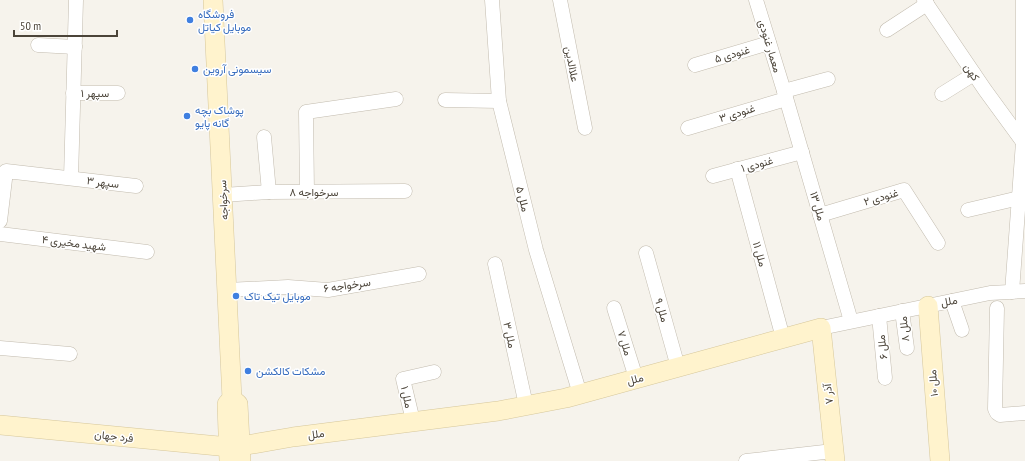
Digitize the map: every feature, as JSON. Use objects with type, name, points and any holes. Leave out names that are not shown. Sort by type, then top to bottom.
[{"type":"street","points":[[71,178],[76,0]]},
{"type":"street","name":"سرخواجه","points":[[213,0],[235,454]]},
{"type":"street","name":"ملل ۵","points":[[492,0],[499,101],[536,250],[580,394]]},
{"type":"street","name":"علاالدین","points":[[560,0],[585,128]]},
{"type":"street","name":"معمار غنودی","points":[[756,0],[785,95]]},
{"type":"street","points":[[1018,291],[1019,198],[1023,142],[1024,85],[1023,0]]},
{"type":"street","points":[[887,30],[926,2]]},
{"type":"street","name":"کهن","points":[[926,2],[974,74],[1023,142]]},
{"type":"street","name":"۵ غنودی","points":[[695,64],[769,43]]},
{"type":"street","points":[[38,45],[75,47]]},
{"type":"street","points":[[942,94],[974,74]]},
{"type":"street","name":"۳ غنودی","points":[[688,128],[828,79]]},
{"type":"street","name":"۱ سپهر","points":[[74,93],[118,93]]},
{"type":"street","name":"ملل ۱۳","points":[[785,95],[851,321]]},
{"type":"street","points":[[307,192],[306,112],[396,99]]},
{"type":"street","points":[[445,100],[499,101]]},
{"type":"street","points":[[264,137],[269,192]]},
{"type":"street","name":"۱ غنودی","points":[[712,176],[802,152]]},
{"type":"street","name":"۱۱ ملل","points":[[737,169],[783,338]]},
{"type":"street","name":"۳ سپهر","points":[[0,221],[6,170],[136,186]]},
{"type":"street","name":"۲ غنودی","points":[[820,215],[904,190],[938,243]]},
{"type":"street","name":"۸ سرخواجه","points":[[222,195],[269,192],[405,191]]},
{"type":"street","points":[[968,210],[1019,198]]},
{"type":"street","name":"۴ شهید مخیری","points":[[0,234],[147,252]]},
{"type":"street","name":"ملل ۹","points":[[646,253],[678,367]]},
{"type":"street","name":"ملل ۳","points":[[495,264],[526,405]]},
{"type":"street","name":"سرخواجه ۶","points":[[227,290],[288,287],[328,290],[419,274]]},
{"type":"street","name":"ملل","points":[[235,454],[413,421],[498,410],[580,394],[821,328],[990,293],[1018,291]]},
{"type":"street","points":[[952,301],[962,330]]},
{"type":"street","name":"۱۰ ملل","points":[[928,306],[940,461]]},
{"type":"street","name":"۷ ملل","points":[[614,308],[636,378]]},
{"type":"street","points":[[997,308],[995,409],[1000,416],[1025,413]]},
{"type":"street","name":"۸ ملل","points":[[902,311],[906,348]]},
{"type":"street","name":"۶ ملل","points":[[879,316],[885,378]]},
{"type":"street","name":"آذر ۷","points":[[821,328],[834,456]]},
{"type":"street","points":[[0,348],[70,354]]},
{"type":"street","name":"ملل ۱","points":[[413,421],[403,379],[434,372]]},
{"type":"street","name":"فرد جهان","points":[[0,425],[235,454]]},
{"type":"street","points":[[746,461],[834,456]]},
{"type":"place","name":"فروشگاه موبایل کیاتل","points":[[190,20]]},
{"type":"place","name":"سیسمونی آروین","points":[[195,69]]},
{"type":"place","name":"پوشاک بچه گانه پایو","points":[[187,116]]},
{"type":"place","name":"موبایل تیک تاک","points":[[236,296]]},
{"type":"place","name":"مشکات کالکشن","points":[[248,371]]}]
